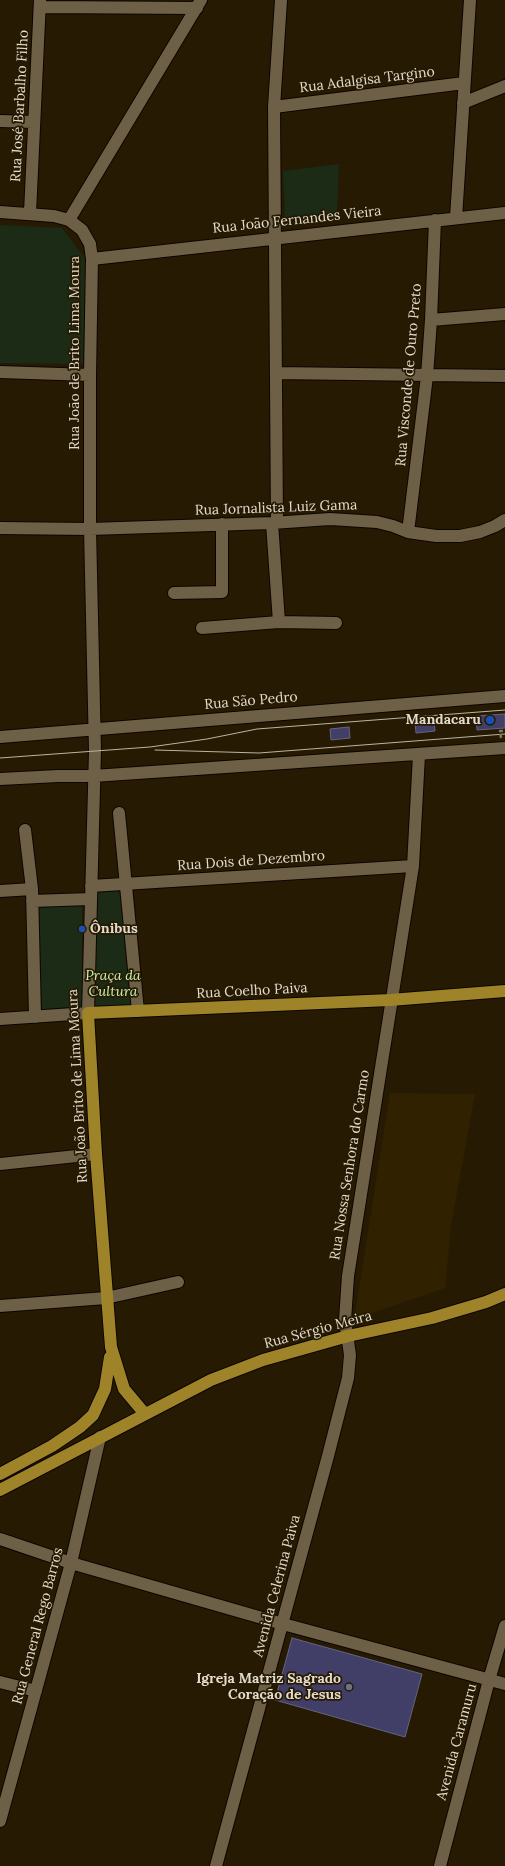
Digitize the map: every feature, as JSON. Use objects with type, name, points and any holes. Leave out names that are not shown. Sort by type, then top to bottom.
[{"type":"main road","name":"Rua Coelho Paiva","points":[[88,1014],[390,1000],[505,991]]},
{"type":"main road","name":"Rua João Brito de Lima Moura","points":[[88,1014],[96,1154],[111,1348]]},
{"type":"main road","name":"Rua Sérgio Meira","points":[[0,1490],[211,1380],[240,1368],[348,1336],[432,1318],[505,1294]]},
{"type":"main road","points":[[111,1348],[124,1389],[145,1414]]},
{"type":"main road","points":[[0,1474],[52,1446],[80,1427],[93,1415],[105,1389],[111,1348]]},
{"type":"street","points":[[279,622],[274,523],[276,238],[274,107],[281,0]]},
{"type":"street","points":[[456,218],[470,0]]},
{"type":"street","points":[[40,3],[199,4]]},
{"type":"street","name":"Rua José Barbalho Filho","points":[[30,213],[40,3]]},
{"type":"street","points":[[0,212],[30,213],[54,216],[69,220],[199,4]]},
{"type":"street","name":"Rua Adalgisa Targino","points":[[274,107],[464,83]]},
{"type":"street","points":[[463,103],[505,86]]},
{"type":"street","points":[[0,121],[34,122]]},
{"type":"street","name":"Rua João Fernandes Vieira","points":[[92,259],[505,213]]},
{"type":"street","name":"Rua João de Brito Lima Moura","points":[[69,220],[82,230],[90,244],[92,259],[90,529],[95,751]]},
{"type":"street","name":"Rua Visconde de Ouro Preto","points":[[408,532],[431,320],[435,220]]},
{"type":"street","points":[[431,320],[505,314]]},
{"type":"street","points":[[0,372],[90,376]]},
{"type":"street","points":[[276,373],[505,376]]},
{"type":"street","name":"Rua Jornalista Luiz Gama","points":[[0,528],[90,529],[355,519],[393,526],[408,532],[436,536],[460,536],[480,532],[505,520]]},
{"type":"street","points":[[174,593],[222,592],[222,524]]},
{"type":"street","points":[[202,628],[279,622],[336,623]]},
{"type":"street","name":"Rua São Pedro","points":[[0,737],[94,731],[372,706],[505,696]]},
{"type":"street","points":[[0,779],[93,776],[419,755],[503,743]]},
{"type":"street","name":"Rua João Brito de Lima Moura","points":[[88,1014],[93,776],[95,751]]},
{"type":"street","name":"Rua Nossa Senhora do Carmo","points":[[348,1336],[345,1320],[348,1276],[390,1000],[413,866],[419,755]]},
{"type":"street","points":[[119,814],[127,883],[138,1011]]},
{"type":"street","points":[[26,830],[32,889],[35,1016]]},
{"type":"street","name":"Rua Dois de Dezembro","points":[[91,886],[413,866]]},
{"type":"street","points":[[0,891],[32,889]]},
{"type":"street","points":[[32,901],[90,900]]},
{"type":"street","name":"Rua Coelho Paiva","points":[[0,1019],[88,1014]]},
{"type":"street","points":[[0,1164],[96,1154]]},
{"type":"street","points":[[0,1306],[106,1298],[178,1282]]},
{"type":"street","name":"Avenida Celerina Paiva","points":[[216,1866],[283,1624],[348,1378],[350,1354],[348,1336]]},
{"type":"street","name":"Rua General Rego Barros","points":[[0,1821],[71,1563],[100,1437]]},
{"type":"street","points":[[0,1539],[71,1563],[283,1624],[505,1684]]},
{"type":"street","name":"Avenida Caramuru","points":[[440,1866],[489,1680],[505,1626]]},
{"type":"street","points":[[0,1682],[36,1691]]},
{"type":"path","points":[[503,743],[500,731],[505,731]]},
{"type":"shaded area","points":[[390,1093],[475,1094],[451,1225],[445,1288],[369,1314],[355,1314]]},
{"type":"green space","points":[[339,164],[337,213],[285,219],[283,171]]},
{"type":"green space","points":[[0,225],[62,228],[86,260],[83,364],[0,363]]},
{"type":"green space","name":"Praça da Cultura","points":[[94,891],[124,891],[133,1007],[95,1006]]},
{"type":"green space","name":"Praça da Cultura","points":[[82,897],[82,1007],[42,1011],[38,898]]},
{"type":"building","name":"Mandacaru","points":[[505,714],[505,728],[477,730],[476,716]]},
{"type":"building","points":[[434,720],[435,731],[416,733],[415,722]]},
{"type":"building","points":[[349,727],[350,738],[331,740],[330,729]]},
{"type":"building","name":"Igreja Matriz Sagrado Coração de Jesus","points":[[292,1638],[422,1674],[405,1737],[275,1700]]},
{"type":"tram line","points":[[0,758],[150,747],[207,739],[257,729],[505,710]]},
{"type":"tram line","points":[[155,750],[259,753],[505,734]]},
{"type":"place","name":"Mandacaru","points":[[490,720]]},
{"type":"place","name":"Ônibus","points":[[82,929]]},
{"type":"place","name":"Igreja Matriz Sagrado Coração de Jesus","points":[[349,1687]]}]
